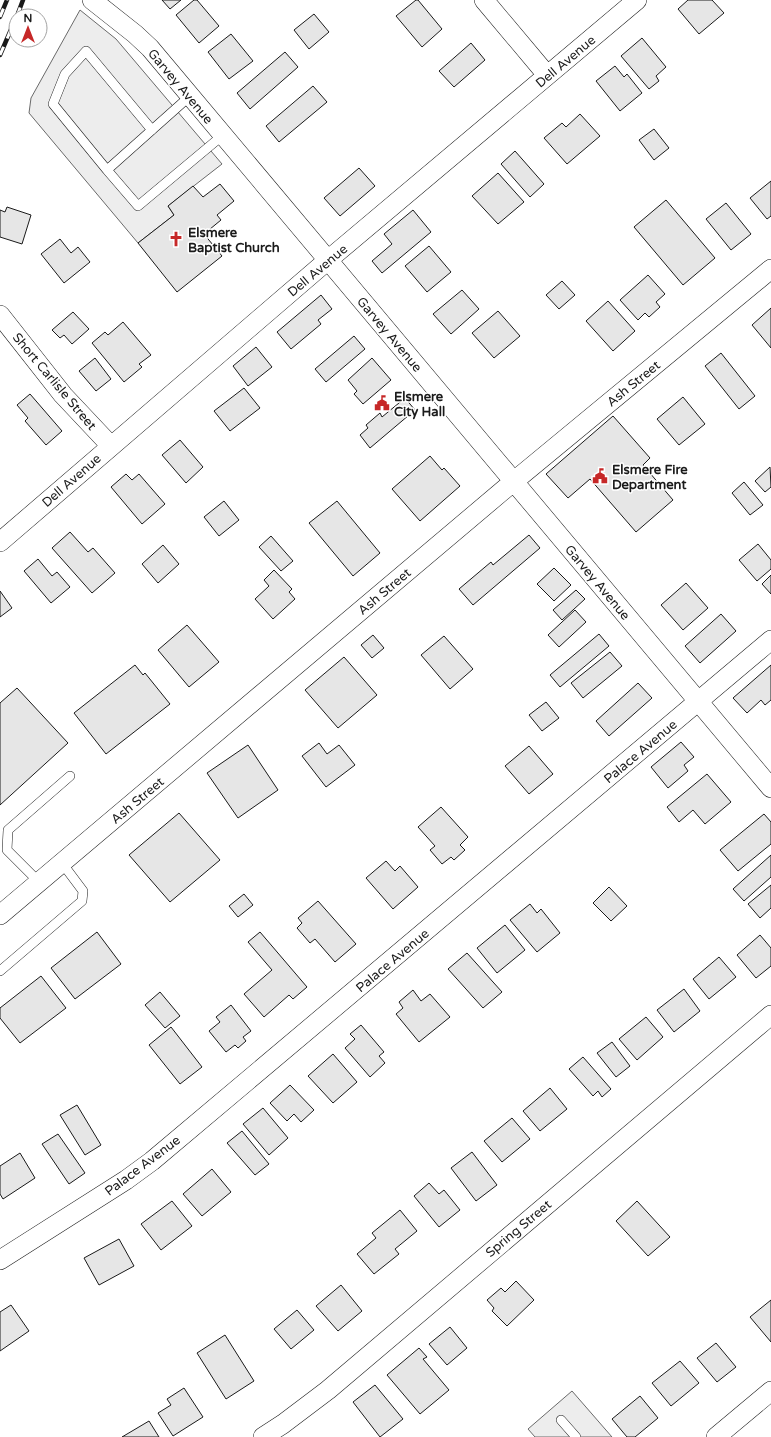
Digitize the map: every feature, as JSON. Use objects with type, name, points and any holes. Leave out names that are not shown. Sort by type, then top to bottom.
[{"type":"street","name":"Garvey Avenue","points":[[92,0],[135,34],[150,48],[771,788]]},
{"type":"street","points":[[484,0],[547,75]]},
{"type":"street","name":"Dell Avenue","points":[[0,542],[328,260],[637,0]]},
{"type":"street","name":"Ash Street","points":[[0,915],[513,482],[771,269]]},
{"type":"street","name":"Short Carlisle Street","points":[[0,314],[63,395],[111,446]]},
{"type":"street","name":"Palace Avenue","points":[[0,1260],[126,1180],[152,1161],[771,640]]},
{"type":"street","name":"Spring Street","points":[[263,1437],[328,1390],[771,1015]]},
{"type":"street","points":[[716,1437],[771,1391]]},
{"type":"lane","points":[[152,130],[86,51],[65,74],[53,104],[138,206],[223,135]]},
{"type":"lane","points":[[107,170],[190,96]]},
{"type":"lane","points":[[39,882],[7,850],[8,830],[70,776]]},
{"type":"lane","points":[[0,971],[82,901],[83,890],[62,863]]},
{"type":"lane","points":[[561,1420],[576,1437]]},
{"type":"shaded area","points":[[80,10],[116,39],[222,164],[168,206],[174,215],[138,243],[29,113],[31,98]]},
{"type":"shaded area","points":[[572,1391],[612,1437],[535,1437],[528,1429]]},
{"type":"building","points":[[162,0],[181,0],[170,9]]},
{"type":"building","points":[[194,0],[197,0],[219,26],[199,43],[176,15]]},
{"type":"building","points":[[418,0],[442,29],[422,47],[396,16]]},
{"type":"building","points":[[688,0],[712,0],[724,13],[699,34],[678,9]]},
{"type":"building","points":[[314,14],[329,32],[309,49],[294,30]]},
{"type":"building","points":[[231,34],[253,61],[229,79],[208,52]]},
{"type":"building","points":[[642,38],[666,67],[656,76],[659,81],[649,89],[621,56]]},
{"type":"building","points":[[471,43],[485,60],[454,87],[439,71]]},
{"type":"building","points":[[285,52],[298,67],[250,109],[237,93]]},
{"type":"building","points":[[615,66],[624,77],[627,74],[642,93],[620,111],[596,81]]},
{"type":"building","points":[[313,86],[327,102],[279,142],[266,126]]},
{"type":"building","points":[[580,114],[600,136],[567,164],[544,138],[562,123],[566,127]]},
{"type":"building","points":[[654,129],[669,148],[654,160],[639,140]]},
{"type":"building","points":[[515,151],[544,184],[530,197],[501,164]]},
{"type":"building","points":[[359,168],[375,186],[340,216],[324,198]]},
{"type":"building","points":[[498,173],[524,202],[498,224],[472,196]]},
{"type":"building","points":[[771,181],[771,216],[767,219],[750,198]]},
{"type":"building","name":"Elsmere Baptist Church","points":[[220,184],[234,201],[217,215],[221,220],[204,234],[222,256],[177,292],[138,243],[174,215],[168,206],[193,186],[203,197]]},
{"type":"building","points":[[666,200],[715,258],[683,285],[634,227]]},
{"type":"building","points":[[726,203],[751,234],[731,250],[706,219]]},
{"type":"building","points":[[7,207],[31,215],[22,244],[0,237],[0,210],[5,212]]},
{"type":"building","points":[[413,210],[431,232],[382,273],[372,261],[392,244],[384,234]]},
{"type":"building","points":[[60,239],[71,253],[78,247],[90,262],[64,283],[41,254]]},
{"type":"building","points":[[429,246],[451,272],[427,292],[405,266]]},
{"type":"building","points":[[648,275],[665,294],[656,302],[660,307],[649,317],[645,313],[638,320],[620,300]]},
{"type":"building","points":[[562,281],[575,295],[559,309],[546,295]]},
{"type":"building","points":[[462,290],[479,309],[451,334],[433,314]]},
{"type":"building","points":[[321,295],[332,309],[318,320],[321,324],[291,349],[277,332]]},
{"type":"building","points":[[608,301],[635,331],[613,351],[586,321]]},
{"type":"building","points":[[771,308],[771,348],[752,325]]},
{"type":"building","points":[[498,311],[520,336],[494,358],[472,333]]},
{"type":"building","points":[[73,312],[89,329],[72,344],[64,335],[60,338],[52,330]]},
{"type":"building","points":[[123,322],[151,355],[139,364],[142,367],[124,382],[92,343],[105,332],[108,335]]},
{"type":"building","points":[[354,336],[365,349],[326,382],[315,369]]},
{"type":"building","points":[[256,347],[272,367],[248,386],[233,366]]},
{"type":"building","points":[[721,353],[755,396],[739,409],[705,366]]},
{"type":"building","points":[[95,358],[111,379],[96,391],[79,371]]},
{"type":"building","points":[[372,358],[391,380],[363,404],[354,394],[357,391],[348,380]]},
{"type":"building","points":[[244,388],[260,408],[230,431],[214,411]]},
{"type":"building","points":[[30,394],[62,431],[46,445],[25,421],[28,418],[17,405]]},
{"type":"building","points":[[683,397],[705,424],[679,445],[657,419]]},
{"type":"building","points":[[405,398],[415,410],[370,448],[360,435],[368,428],[366,425],[380,413],[382,417]]},
{"type":"building","name":"Elsmere Fire Department","points":[[613,416],[650,458],[643,465],[673,500],[636,532],[590,479],[568,498],[546,474]]},
{"type":"building","points":[[180,440],[203,467],[186,483],[162,455]]},
{"type":"building","points":[[430,456],[442,470],[444,468],[460,486],[420,521],[392,489]]},
{"type":"building","points":[[770,467],[771,487],[765,492],[755,481]]},
{"type":"building","points":[[126,474],[132,480],[139,474],[165,504],[142,524],[111,487]]},
{"type":"building","points":[[744,482],[763,505],[750,515],[732,493]]},
{"type":"building","points":[[224,501],[239,520],[219,536],[204,517]]},
{"type":"building","points":[[337,501],[380,553],[353,576],[309,523]]},
{"type":"building","points":[[70,532],[88,552],[93,548],[115,573],[92,593],[52,548]]},
{"type":"building","points":[[529,535],[540,548],[473,605],[459,589],[491,562],[493,565]]},
{"type":"building","points":[[271,536],[293,561],[281,571],[259,547]]},
{"type":"building","points":[[758,544],[771,560],[771,569],[757,581],[739,560]]},
{"type":"building","points":[[163,545],[179,564],[158,583],[142,564]]},
{"type":"building","points":[[38,559],[52,576],[57,572],[70,587],[51,603],[24,571]]},
{"type":"building","points":[[554,568],[571,585],[554,601],[537,584]]},
{"type":"building","points":[[274,570],[292,589],[289,592],[295,599],[273,619],[255,599],[269,586],[264,580]]},
{"type":"building","points":[[771,575],[771,594],[762,584]]},
{"type":"building","points":[[686,583],[708,608],[683,630],[661,605]]},
{"type":"building","points":[[576,590],[585,599],[562,620],[553,610]]},
{"type":"building","points":[[0,591],[12,608],[0,617]]},
{"type":"building","points":[[575,610],[586,622],[559,647],[548,635]]},
{"type":"building","points":[[721,614],[736,631],[700,663],[685,646]]},
{"type":"building","points":[[187,625],[219,662],[189,687],[158,650]]},
{"type":"building","points":[[599,634],[609,646],[560,687],[550,675]]},
{"type":"building","points":[[373,635],[384,648],[372,658],[361,645]]},
{"type":"building","points":[[444,636],[473,669],[450,689],[421,655]]},
{"type":"building","points":[[610,652],[622,666],[583,698],[571,683]]},
{"type":"building","points":[[344,657],[377,695],[338,728],[305,690]]},
{"type":"building","points":[[135,665],[143,675],[145,673],[170,704],[106,754],[74,713]]},
{"type":"building","points":[[771,665],[771,700],[765,705],[761,700],[747,713],[733,698]]},
{"type":"building","points":[[638,683],[652,698],[609,736],[596,721]]},
{"type":"building","points":[[17,688],[68,743],[0,805],[0,703]]},
{"type":"building","points":[[546,702],[559,718],[542,731],[529,715]]},
{"type":"building","points":[[681,742],[694,757],[684,765],[688,771],[668,788],[651,767]]},
{"type":"building","points":[[319,743],[327,754],[339,745],[355,765],[326,787],[302,756]]},
{"type":"building","points":[[248,745],[278,790],[238,818],[207,773]]},
{"type":"building","points":[[529,746],[553,774],[529,794],[505,766]]},
{"type":"building","points":[[707,774],[731,802],[705,824],[693,810],[679,822],[667,807]]},
{"type":"building","points":[[441,807],[468,837],[460,845],[465,850],[454,860],[451,857],[442,864],[430,850],[435,846],[418,827]]},
{"type":"building","points":[[179,813],[220,860],[170,902],[129,855]]},
{"type":"building","points":[[764,814],[771,822],[771,844],[738,871],[720,850]]},
{"type":"building","points":[[771,855],[771,877],[744,901],[733,889]]},
{"type":"building","points":[[386,861],[395,871],[400,866],[418,887],[393,909],[366,878]]},
{"type":"building","points":[[771,885],[771,908],[760,918],[748,904]]},
{"type":"building","points":[[609,887],[627,906],[611,921],[593,903]]},
{"type":"building","points":[[244,894],[253,905],[238,917],[229,906]]},
{"type":"building","points":[[318,901],[356,944],[335,962],[315,939],[310,943],[297,928],[302,923],[298,918]]},
{"type":"building","points":[[530,904],[537,913],[541,909],[560,933],[537,952],[510,920]]},
{"type":"building","points":[[505,925],[525,950],[497,973],[477,948]]},
{"type":"building","points":[[97,932],[121,964],[75,999],[51,968]]},
{"type":"building","points":[[260,932],[307,987],[293,999],[289,995],[264,1017],[244,994],[272,970],[248,942]]},
{"type":"building","points":[[760,935],[771,948],[771,966],[756,978],[737,955]]},
{"type":"building","points":[[467,953],[502,992],[483,1008],[448,969]]},
{"type":"building","points":[[719,957],[736,977],[709,999],[693,979]]},
{"type":"building","points":[[41,976],[66,1008],[20,1043],[0,1018],[0,1008]]},
{"type":"building","points":[[684,989],[700,1011],[674,1032],[657,1010]]},
{"type":"building","points":[[413,990],[421,1001],[430,994],[450,1017],[419,1042],[396,1014],[403,1008],[399,1002]]},
{"type":"building","points":[[160,992],[180,1016],[165,1028],[145,1005]]},
{"type":"building","points":[[231,1005],[251,1031],[243,1037],[246,1041],[238,1048],[235,1045],[226,1052],[209,1031],[220,1022],[216,1017]]},
{"type":"building","points":[[646,1017],[663,1037],[637,1060],[619,1039]]},
{"type":"building","points":[[361,1025],[384,1052],[379,1056],[385,1063],[370,1077],[345,1048],[355,1039],[350,1034]]},
{"type":"building","points":[[171,1027],[202,1067],[180,1084],[149,1045]]},
{"type":"building","points":[[612,1042],[630,1066],[616,1077],[597,1053]]},
{"type":"building","points":[[333,1054],[357,1082],[333,1103],[308,1076]]},
{"type":"building","points":[[583,1057],[611,1089],[602,1097],[598,1091],[593,1096],[569,1069]]},
{"type":"building","points":[[290,1085],[314,1110],[301,1122],[294,1114],[287,1121],[270,1103]]},
{"type":"building","points":[[550,1088],[567,1109],[540,1131],[523,1111]]},
{"type":"building","points":[[77,1105],[101,1145],[85,1155],[60,1115]]},
{"type":"building","points":[[263,1108],[288,1138],[269,1155],[243,1124]]},
{"type":"building","points":[[512,1118],[530,1139],[502,1162],[484,1141]]},
{"type":"building","points":[[242,1131],[269,1164],[255,1175],[227,1143]]},
{"type":"building","points":[[58,1134],[85,1173],[69,1184],[42,1144]]},
{"type":"building","points":[[472,1152],[497,1185],[476,1201],[451,1168]]},
{"type":"building","points":[[20,1153],[35,1178],[3,1199],[0,1194],[0,1166]]},
{"type":"building","points":[[212,1169],[231,1192],[202,1216],[183,1194]]},
{"type":"building","points":[[429,1183],[439,1194],[444,1190],[460,1210],[439,1227],[414,1196]]},
{"type":"building","points":[[172,1201],[192,1226],[161,1250],[141,1224]]},
{"type":"building","points":[[637,1201],[670,1237],[648,1256],[616,1221]]},
{"type":"building","points":[[400,1210],[417,1231],[395,1249],[399,1254],[374,1274],[357,1254],[376,1238],[372,1233]]},
{"type":"building","points":[[119,1239],[134,1266],[99,1285],[84,1258]]},
{"type":"building","points":[[516,1281],[534,1300],[507,1326],[492,1311],[494,1308],[487,1300],[501,1288],[505,1292]]},
{"type":"building","points":[[341,1285],[362,1311],[338,1331],[316,1306]]},
{"type":"building","points":[[771,1300],[771,1342],[750,1317]]},
{"type":"building","points":[[11,1305],[29,1331],[0,1351],[0,1312]]},
{"type":"building","points":[[297,1310],[314,1330],[291,1349],[274,1329]]},
{"type":"building","points":[[450,1327],[467,1348],[447,1365],[429,1344]]},
{"type":"building","points":[[225,1335],[254,1381],[226,1399],[197,1353]]},
{"type":"building","points":[[716,1343],[736,1367],[717,1382],[697,1358]]},
{"type":"building","points":[[419,1348],[427,1357],[423,1359],[449,1390],[420,1414],[387,1375]]},
{"type":"building","points":[[680,1361],[699,1383],[671,1406],[652,1383]]},
{"type":"building","points":[[375,1385],[403,1419],[380,1437],[353,1402]]},
{"type":"building","points":[[184,1388],[203,1417],[173,1436],[158,1413],[171,1405],[167,1399]]},
{"type":"building","points":[[640,1396],[658,1418],[635,1437],[627,1437],[612,1419]]},
{"type":"building","points":[[149,1421],[159,1437],[122,1437]]},
{"type":"railway","points":[[0,17],[7,0]]},
{"type":"railway","points":[[20,8],[23,0]]},
{"type":"railway","points":[[0,55],[8,36]]},
{"type":"place","name":"Elsmere Baptist Church","points":[[176,239]]},
{"type":"place","name":"Elsmere City Hall","points":[[382,403]]},
{"type":"place","name":"Elsmere Fire Department","points":[[600,476]]}]
